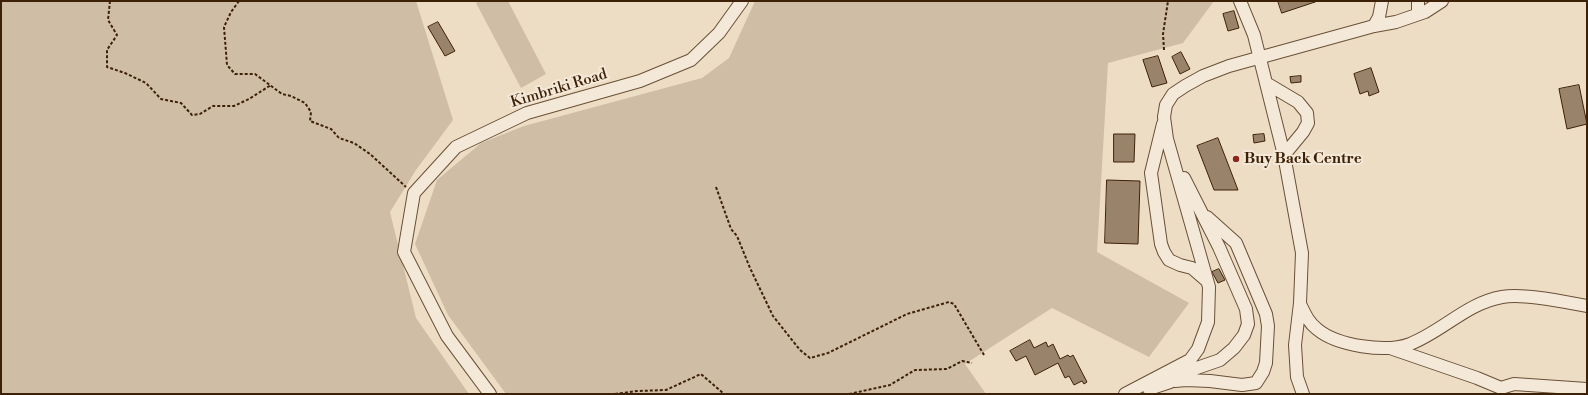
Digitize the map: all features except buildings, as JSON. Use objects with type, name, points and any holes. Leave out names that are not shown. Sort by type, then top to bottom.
[{"type":"street","name":"Kimbriki Road","points":[[414,193],[456,147],[527,113],[640,81],[691,60],[719,33],[742,1]]},
{"type":"street","points":[[1240,1],[1254,35],[1284,155],[1302,254],[1300,303],[1295,345],[1297,377],[1303,394]]},
{"type":"street","points":[[1374,26],[1379,17],[1382,1]]},
{"type":"street","points":[[1418,1],[1418,14]]},
{"type":"street","points":[[1207,281],[1192,268],[1169,260],[1161,244],[1151,173],[1166,105],[1173,94],[1203,76],[1229,66],[1374,26],[1396,22],[1425,12],[1442,1]]},
{"type":"street","points":[[1266,83],[1298,102],[1307,113],[1308,123],[1303,132],[1284,155]]},
{"type":"street","points":[[1124,394],[1190,360],[1198,349],[1208,322],[1210,294],[1172,156],[1164,117]]},
{"type":"street","points":[[1137,394],[1170,382],[1194,369],[1220,360],[1234,348],[1244,335],[1248,324],[1246,309],[1238,289],[1172,156]]},
{"type":"street","points":[[414,193],[404,252],[447,336],[490,394]]},
{"type":"street","points":[[1170,382],[1186,380],[1210,381],[1242,385],[1256,382],[1261,376],[1266,363],[1268,326],[1262,305],[1236,243],[1201,212]]},
{"type":"street","points":[[1388,348],[1410,344],[1477,305],[1503,297],[1523,297],[1587,306]]},
{"type":"street","points":[[1300,303],[1307,319],[1317,330],[1335,340],[1358,345],[1388,348],[1477,378],[1500,391],[1514,384],[1587,389]]},
{"type":"path","points":[[110,1],[108,20],[117,36],[107,50],[107,67],[125,73],[146,83],[161,99],[181,103],[192,115],[200,114],[213,106],[234,106],[249,99],[271,85]]},
{"type":"path","points":[[239,1],[231,12],[224,27],[227,65],[235,74],[255,74],[282,94],[291,96],[305,103],[311,112],[310,121],[330,129],[339,138],[354,142],[370,154],[414,193]]},
{"type":"path","points":[[1164,50],[1163,34],[1168,1]]},
{"type":"path","points":[[716,187],[731,229],[737,236],[750,268],[773,316],[800,350],[810,358],[828,353],[906,314],[949,302],[954,304],[984,355]]},
{"type":"path","points":[[849,394],[890,385],[915,370],[947,370],[962,361],[972,363]]},
{"type":"path","points":[[615,394],[637,391],[666,390],[701,374],[724,394]]},
{"type":"shaded area","points":[[1,1],[416,1],[453,120],[416,170],[390,212],[416,318],[469,394],[1,394]]},
{"type":"shaded area","points":[[479,1],[508,1],[546,74],[521,88],[476,3]]},
{"type":"shaded area","points":[[755,1],[1214,1],[1183,43],[1108,63],[1097,252],[1189,303],[1149,357],[1052,308],[965,364],[986,394],[506,394],[448,315],[415,244],[437,180],[481,143],[524,126],[702,78],[729,58]]},
{"type":"place","name":"Buy Back Centre","points":[[1236,159]]}]
